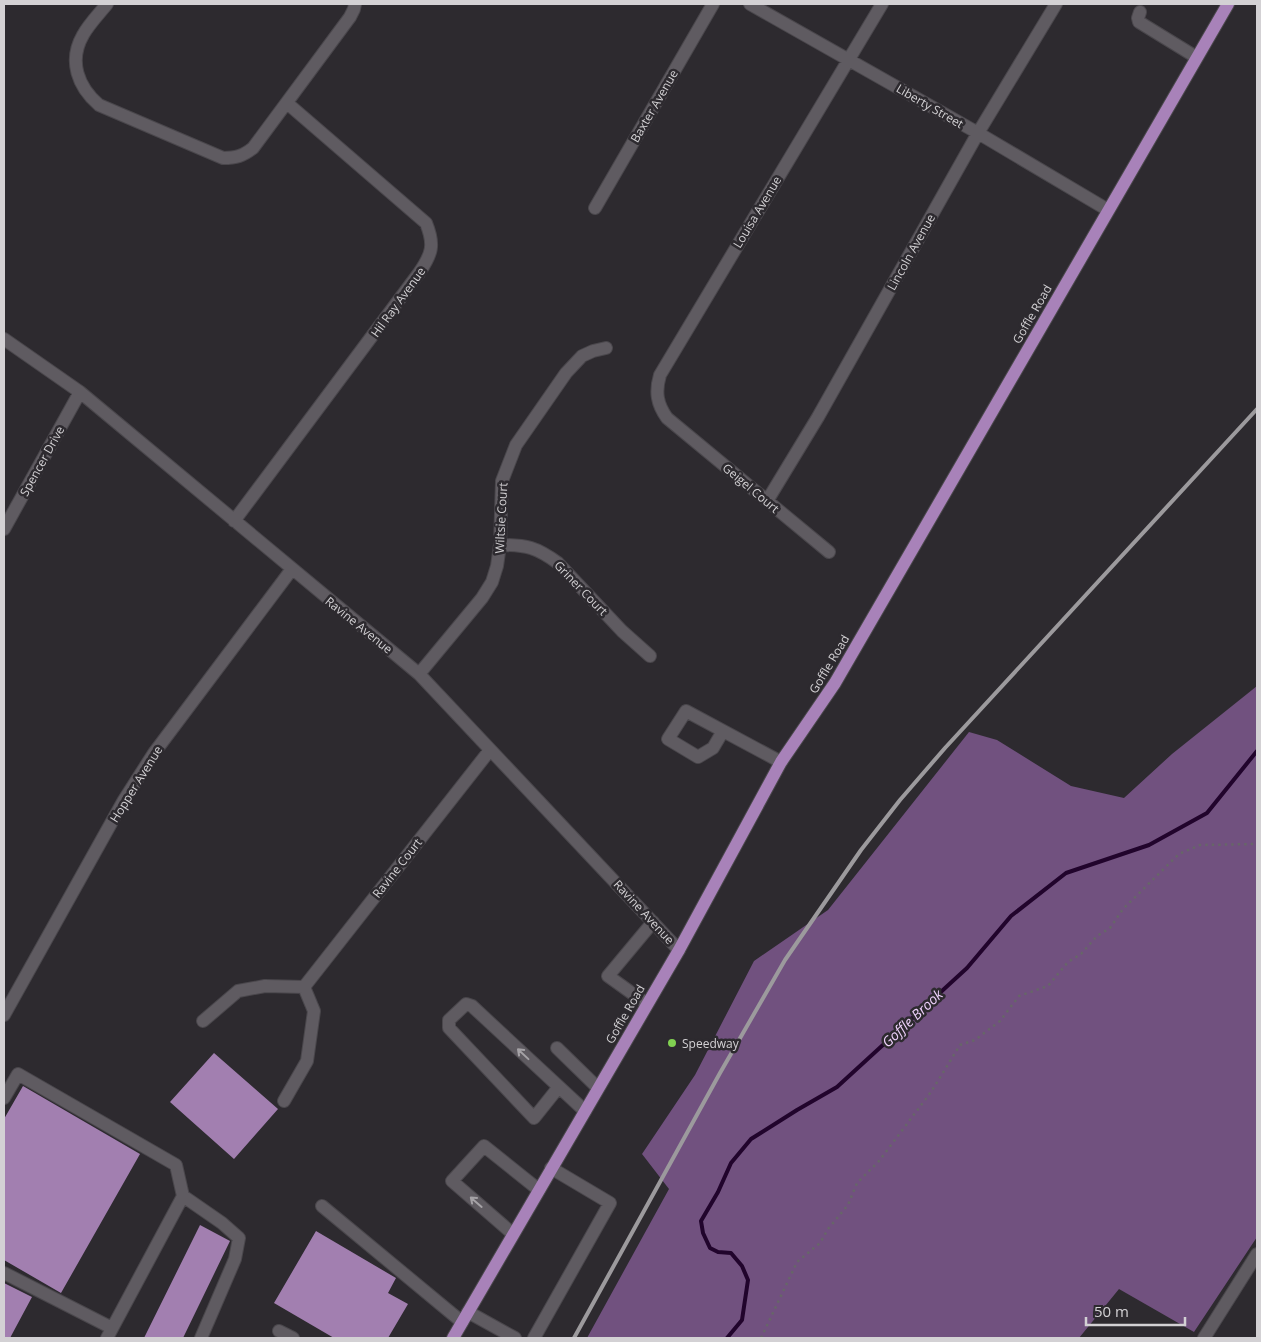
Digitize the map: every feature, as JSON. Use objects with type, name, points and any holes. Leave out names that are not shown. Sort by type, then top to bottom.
[{"type":"main road","name":"Goffle Road","points":[[453,1338],[679,950],[781,762],[835,683],[1228,4]]},
{"type":"street","points":[[108,4],[83,34],[78,45],[75,59],[77,74],[82,87],[99,105],[223,158],[234,158],[245,154],[253,148],[350,17],[355,4]]},
{"type":"street","name":"Baxter Avenue","points":[[595,208],[713,4]]},
{"type":"street","name":"Liberty Street","points":[[750,4],[978,133],[1108,210]]},
{"type":"street","name":"Louisa Avenue","points":[[673,423],[660,409],[656,387],[660,376],[882,4]]},
{"type":"street","name":"Lincoln Avenue","points":[[767,501],[818,416],[978,133],[1056,4]]},
{"type":"street","points":[[1140,12],[1139,22],[1196,57]]},
{"type":"street","name":"Hil Ray Avenue","points":[[234,521],[428,261],[432,247],[431,235],[426,223],[287,103]]},
{"type":"street","name":"Ravine Avenue","points":[[4,339],[80,392],[419,674],[679,950]]},
{"type":"street","name":"Wiltsie Court","points":[[419,674],[482,598],[492,582],[497,566],[500,545],[502,481],[516,445],[571,367],[582,356],[606,348]]},
{"type":"street","name":"Spencer Drive","points":[[4,529],[80,392]]},
{"type":"street","name":"Geigel Court","points":[[673,423],[829,552]]},
{"type":"street","name":"Griner Court","points":[[500,545],[522,545],[532,547],[546,554],[558,563],[622,631],[650,656]]},
{"type":"street","name":"Hopper Avenue","points":[[4,1015],[124,800],[149,761],[292,569]]},
{"type":"street","points":[[723,731],[781,762]]},
{"type":"street","name":"Ravine Court","points":[[304,987],[490,750]]},
{"type":"street","points":[[647,1004],[608,976],[653,922]]},
{"type":"street","points":[[203,1021],[238,991],[265,986],[304,987],[314,1012],[307,1061],[284,1101]]},
{"type":"street","points":[[558,1088],[534,1118],[449,1028],[449,1020],[466,1004],[472,1006],[558,1088],[585,1111]]},
{"type":"street","points":[[557,1048],[598,1088]]},
{"type":"street","points":[[4,1098],[18,1074],[176,1164],[183,1196],[109,1333],[4,1273]]},
{"type":"street","points":[[513,1234],[452,1180],[484,1146],[539,1190]]},
{"type":"street","points":[[534,1338],[610,1203],[551,1168]]},
{"type":"street","points":[[183,1196],[222,1223],[239,1238],[235,1259],[201,1338]]},
{"type":"street","points":[[322,1206],[465,1317],[515,1338]]},
{"type":"street","points":[[1204,1338],[1257,1254]]},
{"type":"street","points":[[279,1331],[293,1338]]},
{"type":"path","points":[[761,1338],[797,1262],[820,1243],[828,1229],[848,1205],[857,1183],[879,1161],[931,1092],[960,1045],[975,1040],[1000,1021],[1019,996],[1048,986],[1068,962],[1081,954],[1097,936],[1110,928],[1123,909],[1179,854],[1200,845],[1257,844]]},
{"type":"shaded area","points":[[1257,686],[1257,1237],[1194,1332],[1119,1289],[1079,1338],[587,1338],[669,1189],[642,1154],[695,1075],[754,961],[828,910],[969,732],[997,740],[1071,786],[1124,798],[1172,754]]},
{"type":"building","points":[[214,1053],[278,1109],[234,1159],[170,1102]]},
{"type":"building","points":[[23,1086],[140,1154],[61,1293],[4,1260],[4,1119]]},
{"type":"building","points":[[200,1225],[230,1241],[183,1338],[144,1338]]},
{"type":"building","points":[[316,1231],[396,1278],[388,1293],[408,1304],[388,1338],[334,1338],[274,1303]]},
{"type":"building","points":[[4,1283],[32,1297],[10,1338],[4,1338]]},
{"type":"waterway","name":"Goffle Brook","points":[[727,1338],[742,1320],[748,1280],[742,1266],[731,1253],[718,1252],[710,1248],[703,1233],[701,1221],[718,1192],[731,1163],[751,1139],[837,1087],[967,968],[1011,916],[1066,873],[1149,845],[1207,813],[1257,751]]},
{"type":"railway","points":[[574,1338],[720,1073],[785,960],[861,850],[900,800],[945,748],[1257,409]]},
{"type":"place","name":"Speedway","points":[[672,1043]]}]
